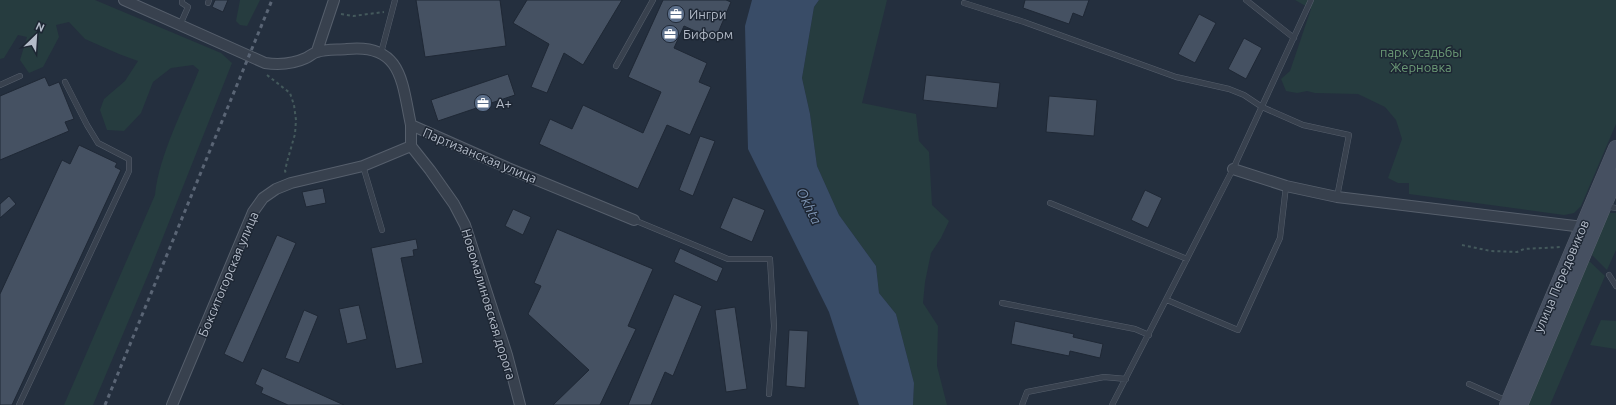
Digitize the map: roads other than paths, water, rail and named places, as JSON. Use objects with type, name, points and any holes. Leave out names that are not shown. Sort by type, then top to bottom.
[{"type":"main road","name":"улица Передовиков","points":[[1604,205],[1616,148]]},
{"type":"main road","name":"улица Передовиков","points":[[1513,404],[1588,229],[1604,205],[1616,177]]},
{"type":"street","points":[[126,0],[265,63],[291,63],[305,59],[317,52],[360,47],[381,52]]},
{"type":"street","points":[[317,52],[334,0]]},
{"type":"street","name":"Партизанская улица","points":[[381,52],[394,64],[399,75],[412,126],[508,168],[634,220]]},
{"type":"street","points":[[411,146],[412,126]]},
{"type":"street","name":"Бокситогорская улица","points":[[172,405],[253,212],[263,198],[276,189],[290,183],[363,166],[411,146]]},
{"type":"street","name":"Новомалиновская дорога","points":[[411,146],[450,198],[465,224],[507,355],[520,405]]},
{"type":"street","points":[[1233,169],[1286,186],[1337,197],[1588,229]]},
{"type":"lane","points":[[180,25],[188,7],[182,3],[182,0]]},
{"type":"lane","points":[[381,52],[395,0]]},
{"type":"lane","points":[[616,66],[653,0]]},
{"type":"lane","points":[[1246,0],[1294,38]]},
{"type":"lane","points":[[1112,405],[1233,169],[1312,0]]},
{"type":"lane","points":[[964,3],[1024,22],[1176,77],[1228,89],[1244,95],[1262,107],[1302,125],[1349,135],[1337,197]]},
{"type":"lane","points":[[0,85],[20,76]]},
{"type":"lane","points":[[19,405],[129,171],[129,159],[98,143],[87,126],[65,82]]},
{"type":"lane","points":[[363,166],[382,230]]},
{"type":"lane","points":[[1167,300],[1238,330],[1280,238],[1286,186]]},
{"type":"lane","points":[[1050,203],[1187,259]]},
{"type":"lane","points":[[634,220],[728,259],[770,259],[774,326],[769,394]]},
{"type":"lane","points":[[1609,276],[1616,286]]},
{"type":"lane","points":[[1002,303],[1135,329],[1149,335]]},
{"type":"lane","points":[[1022,405],[1026,392],[1104,377],[1126,379]]},
{"type":"lane","points":[[1469,384],[1513,404]]},
{"type":"water","name":"Okhta","points":[[752,0],[819,0],[814,7],[802,78],[810,114],[817,166],[839,215],[876,266],[879,293],[896,314],[914,383],[913,405],[859,405],[829,312],[748,149],[745,26]]},
{"type":"railway","points":[[105,405],[272,0]]},
{"type":"place","name":"Ингри","points":[[676,14]]},
{"type":"place","name":"Биформ","points":[[670,34]]},
{"type":"place","name":"А+","points":[[483,103]]},
{"type":"park label","name":"парк усадьбы Жерновка","points":[[1421,60]]}]
